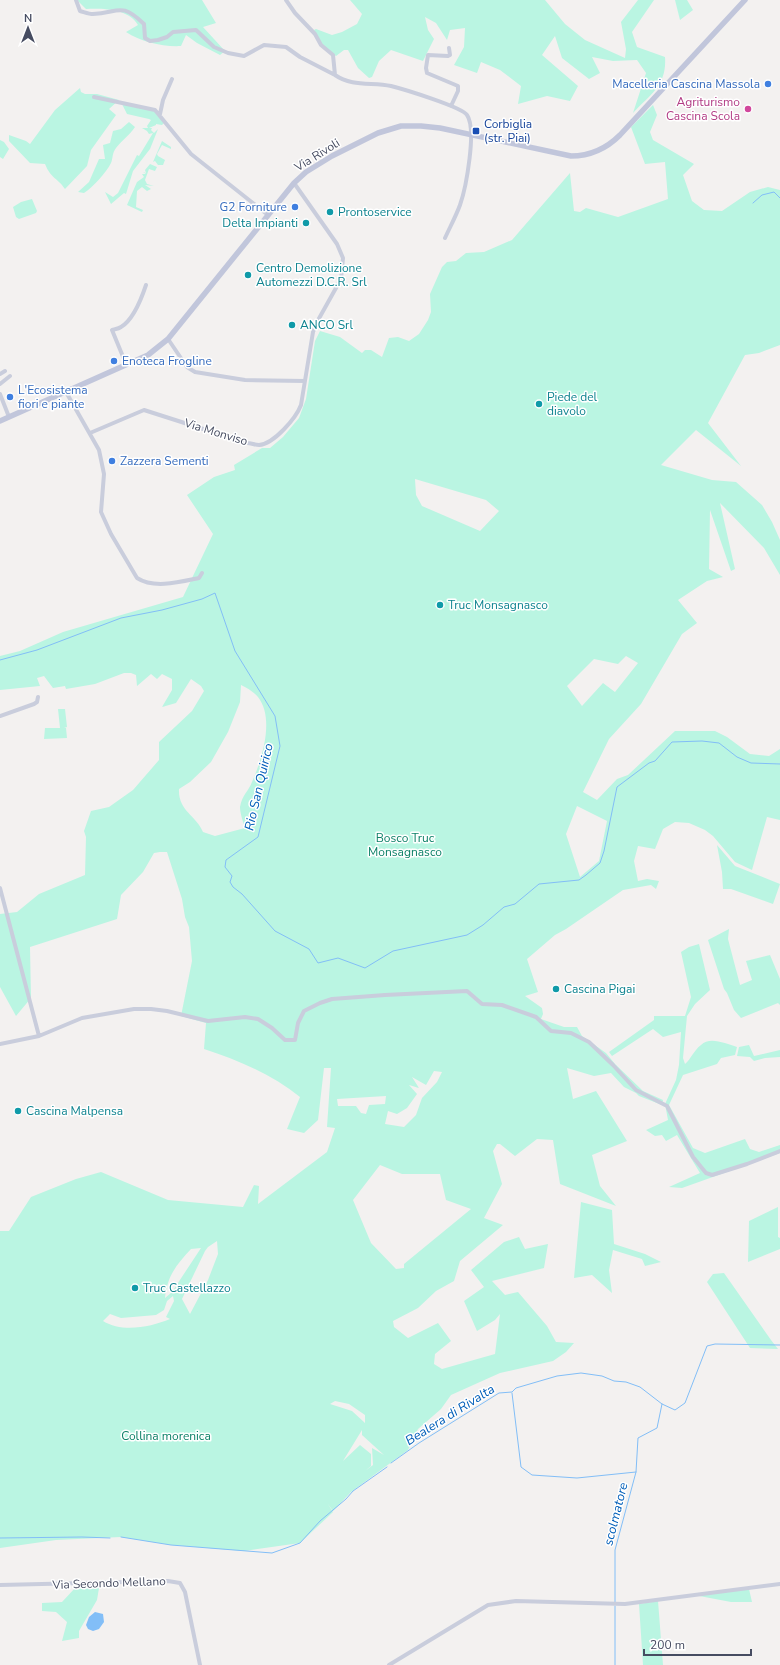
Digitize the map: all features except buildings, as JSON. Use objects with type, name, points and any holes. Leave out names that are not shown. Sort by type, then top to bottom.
[{"type":"street","points":[[76,0],[80,11],[92,14],[121,9],[135,15],[144,24],[144,38],[150,41],[163,39],[173,32],[196,30],[214,47],[238,56],[248,55],[264,45],[286,47],[300,57],[352,83],[392,86],[451,106],[467,114],[470,120],[472,140],[464,190],[460,204],[445,238]]},
{"type":"street","points":[[286,0],[295,13],[315,34],[321,45],[333,56],[335,75]]},
{"type":"street","name":"Via Rivoli","points":[[0,421],[148,355],[168,339],[294,183],[316,165],[378,132],[401,126],[421,126],[471,134],[571,156],[591,154],[613,142],[745,0]]},
{"type":"street","points":[[449,48],[450,55],[448,56],[428,55],[426,70],[427,72],[458,86],[458,91],[451,106]]},
{"type":"street","points":[[160,114],[163,100],[172,79]]},
{"type":"street","points":[[94,97],[155,110],[160,114],[191,154],[268,215]]},
{"type":"street","name":"Via Monviso","points":[[90,433],[144,410],[247,443],[260,445],[273,440],[298,413],[313,332],[316,322],[341,279],[343,258],[337,244],[294,183]]},
{"type":"street","points":[[126,364],[112,330],[122,326],[127,321],[141,300],[146,285]]},
{"type":"street","points":[[168,339],[187,367],[194,372],[245,380],[305,381]]},
{"type":"street","points":[[0,374],[5,371]]},
{"type":"street","points":[[0,384],[10,376]]},
{"type":"street","points":[[66,392],[99,450],[104,474],[101,512],[111,534],[137,578],[144,582],[173,584],[199,578],[202,573]]},
{"type":"street","points":[[0,394],[9,417]]},
{"type":"street","points":[[0,716],[34,704],[37,702],[38,697]]},
{"type":"street","points":[[0,888],[40,1036]]},
{"type":"street","points":[[0,1044],[40,1036],[82,1018],[134,1009],[151,1009],[208,1021],[245,1017],[258,1019],[272,1028],[285,1040],[295,1040],[298,1023],[304,1011],[320,1003],[332,1000],[385,995],[467,991],[482,1004],[502,1005],[536,1017],[551,1031],[571,1033],[589,1042],[614,1065],[636,1090],[667,1106],[693,1157],[706,1173],[712,1175],[719,1173],[780,1151]]},
{"type":"street","name":"Via Secondo Mellano","points":[[0,1585],[168,1581],[180,1583],[185,1592],[200,1665]]},
{"type":"street","points":[[389,1665],[488,1605],[516,1601],[616,1604],[780,1584]]},
{"type":"green space","points":[[77,0],[202,0],[216,23],[203,27],[225,51],[220,55],[197,43],[186,35],[181,46],[160,45],[138,39],[126,32],[138,25],[128,16],[108,9],[86,9]]},
{"type":"green space","points":[[350,0],[545,0],[565,24],[585,40],[625,58],[626,49],[621,22],[638,0],[654,0],[632,32],[637,47],[665,57],[665,67],[660,82],[652,94],[633,113],[646,73],[637,60],[613,61],[592,57],[600,73],[589,79],[562,58],[555,36],[542,55],[578,86],[570,101],[547,96],[518,104],[521,86],[500,70],[481,62],[477,73],[454,65],[464,47],[465,28],[450,30],[447,40],[436,23],[425,17],[428,30],[434,39],[423,61],[391,50],[379,61],[372,77],[369,78],[358,68],[348,50],[344,50],[336,56],[321,44],[314,30],[316,29],[332,35],[342,32],[357,24],[362,14]]},
{"type":"green space","points":[[675,0],[687,0],[693,10],[680,20]]},
{"type":"green space","points":[[80,88],[81,92],[85,94],[97,94],[119,100],[109,109],[116,115],[91,150],[87,166],[65,189],[50,173],[45,164],[30,163],[9,141],[9,135],[30,144],[55,110]]},
{"type":"green space","points":[[122,104],[154,111],[164,123],[162,125],[156,124],[149,128],[152,128],[151,130],[154,133],[158,129],[150,149],[133,171],[126,194],[124,193],[111,204],[105,192],[113,197],[118,193],[137,155],[139,156],[153,133],[149,134],[142,128],[148,128],[147,126],[151,120],[127,114]]},
{"type":"green space","name":"Bosco Truc Monsagnasco","points":[[653,105],[657,115],[650,132],[653,140],[694,164],[683,175],[692,201],[704,210],[722,211],[750,192],[768,187],[780,190],[780,345],[759,353],[745,355],[708,423],[741,466],[696,430],[661,465],[712,480],[736,482],[762,505],[780,540],[780,575],[764,548],[720,503],[735,569],[731,571],[710,510],[709,569],[723,577],[707,581],[678,600],[697,623],[682,634],[641,704],[609,739],[583,792],[597,800],[617,779],[628,775],[675,731],[715,731],[727,737],[750,754],[769,756],[780,749],[780,820],[767,817],[752,870],[735,862],[713,836],[705,830],[689,823],[675,822],[663,829],[655,849],[638,846],[634,861],[638,881],[647,879],[659,881],[656,889],[651,885],[623,890],[555,935],[527,959],[538,992],[525,996],[542,1008],[543,1014],[541,1019],[564,1027],[577,1027],[582,1036],[606,1053],[615,1064],[643,1091],[663,1100],[662,1105],[639,1096],[624,1087],[611,1073],[594,1076],[567,1068],[573,1099],[596,1091],[627,1141],[592,1155],[600,1186],[616,1206],[560,1184],[553,1140],[537,1139],[515,1156],[500,1144],[497,1144],[493,1151],[502,1184],[484,1218],[503,1225],[460,1261],[454,1281],[436,1291],[418,1308],[393,1321],[394,1327],[408,1338],[438,1323],[451,1341],[435,1354],[434,1364],[442,1369],[495,1354],[500,1314],[495,1320],[477,1331],[464,1301],[484,1287],[471,1270],[504,1242],[519,1237],[525,1249],[548,1244],[544,1268],[492,1281],[505,1295],[518,1292],[547,1326],[556,1342],[574,1343],[566,1352],[553,1361],[500,1373],[451,1395],[441,1409],[418,1429],[408,1450],[351,1492],[333,1511],[328,1504],[333,1512],[300,1543],[244,1551],[171,1545],[121,1537],[56,1540],[0,1548],[0,1231],[9,1231],[31,1197],[76,1179],[101,1172],[168,1200],[243,1207],[254,1185],[259,1186],[258,1204],[327,1152],[335,1128],[327,1127],[331,1068],[324,1068],[318,1120],[304,1133],[287,1129],[300,1097],[290,1089],[255,1069],[204,1049],[206,1023],[181,1016],[192,961],[189,927],[167,852],[154,853],[143,872],[121,895],[117,919],[30,947],[31,998],[16,1016],[0,987],[0,914],[17,912],[39,894],[85,875],[86,837],[84,831],[91,811],[109,807],[133,790],[159,760],[159,742],[192,711],[204,691],[201,686],[191,679],[176,703],[162,707],[172,690],[172,679],[162,674],[157,679],[151,674],[137,686],[136,675],[131,673],[124,673],[95,684],[66,689],[65,686],[53,688],[44,676],[37,678],[40,686],[0,690],[0,656],[20,651],[63,632],[183,597],[213,534],[187,495],[214,477],[235,470],[234,465],[262,448],[270,448],[283,437],[299,418],[306,399],[315,341],[320,331],[340,337],[362,353],[365,350],[371,350],[382,357],[389,338],[398,337],[409,341],[419,334],[428,320],[431,312],[430,294],[442,267],[447,262],[456,261],[466,253],[484,252],[512,240],[570,173],[574,211],[580,212],[586,208],[618,217],[668,199],[665,162],[645,164],[631,127]],"holes":[[[415,479],[486,500],[499,511],[480,531],[422,506],[416,495]],[[626,656],[638,663],[615,692],[603,683],[582,706],[567,686],[594,659],[618,664]],[[241,685],[256,695],[263,706],[266,716],[263,751],[256,773],[240,807],[245,828],[215,836],[203,832],[200,826],[184,808],[179,796],[179,789],[190,782],[211,762],[228,732],[240,702]],[[577,806],[607,821],[599,861],[580,877],[566,834]],[[434,1071],[442,1072],[437,1082],[422,1098],[416,1115],[404,1127],[385,1124],[388,1111],[397,1114],[407,1108],[417,1094],[409,1085],[419,1088],[412,1077],[426,1085]],[[386,1096],[385,1104],[369,1105],[366,1114],[361,1113],[356,1106],[338,1106],[337,1099]],[[380,1165],[402,1174],[440,1174],[446,1200],[471,1209],[404,1264],[404,1268],[396,1269],[371,1243],[353,1200]],[[217,1241],[218,1254],[208,1280],[190,1314],[182,1299],[205,1251]],[[201,1248],[172,1292],[165,1298],[170,1277],[181,1260],[191,1249]],[[173,1296],[174,1301],[166,1317],[170,1319],[162,1322],[136,1328],[128,1328],[111,1325],[103,1321],[110,1314],[121,1318],[156,1315],[164,1310],[167,1301]],[[335,1401],[349,1404],[365,1415],[365,1423],[352,1411],[330,1404]],[[362,1430],[362,1435],[384,1455],[372,1448],[373,1465],[365,1471],[371,1466],[371,1454],[360,1445],[343,1461]]]},
{"type":"green space","points":[[129,122],[135,127],[131,133],[118,145],[106,171],[99,180],[84,193],[78,192],[89,182],[99,159],[105,159],[103,145],[110,143],[113,131],[121,129]]},
{"type":"green space","points":[[0,140],[4,142],[9,149],[3,159],[0,157]]},
{"type":"green space","points":[[162,141],[171,147],[171,149],[162,145],[157,154],[165,160],[163,165],[158,165],[155,161],[153,162]]},
{"type":"green space","points":[[150,164],[157,167],[155,171],[149,169],[145,180],[147,184],[154,186],[145,185],[151,189],[147,191],[142,187],[137,191],[136,207],[143,210],[142,212],[127,205],[137,182],[144,177],[142,174],[146,174],[143,172],[146,173],[145,170]]},
{"type":"green space","points":[[32,199],[37,211],[36,213],[19,219],[16,217],[13,207],[21,202]]},
{"type":"green space","points":[[58,709],[65,709],[67,727],[64,728],[66,728],[67,738],[44,739],[45,728],[60,728]]},
{"type":"green space","points":[[717,845],[735,866],[780,884],[773,904],[731,889],[723,889],[722,872]]},
{"type":"green space","points":[[729,929],[728,939],[740,985],[752,980],[746,961],[770,955],[780,979],[780,1005],[778,1003],[741,1018],[734,1010],[724,989],[708,940]]},
{"type":"green space","points":[[699,944],[710,990],[695,1004],[687,1016],[683,1058],[685,1064],[696,1049],[705,1042],[713,1041],[737,1047],[735,1055],[721,1058],[717,1064],[683,1075],[669,1105],[693,1148],[705,1153],[745,1139],[750,1149],[759,1152],[780,1145],[780,1153],[682,1188],[669,1187],[700,1173],[677,1135],[666,1141],[662,1135],[655,1136],[646,1130],[668,1120],[665,1104],[676,1080],[679,1065],[681,1032],[663,1037],[653,1029],[612,1056],[609,1052],[654,1020],[654,1016],[685,1016],[691,997],[681,952],[689,947]]},
{"type":"green space","points":[[749,1045],[754,1056],[780,1050],[780,1057],[765,1058],[754,1061],[750,1057],[737,1056],[739,1047]]},
{"type":"green space","points":[[581,1202],[612,1210],[614,1244],[645,1254],[661,1262],[645,1266],[642,1259],[613,1250],[609,1270],[612,1293],[592,1275],[574,1278]]},
{"type":"green space","points":[[778,1207],[778,1237],[780,1238],[780,1249],[748,1262],[749,1221]]},
{"type":"green space","points":[[724,1273],[778,1349],[750,1348],[707,1282],[713,1274]]},
{"type":"green space","points":[[76,1587],[99,1588],[97,1600],[79,1631],[79,1638],[62,1641],[67,1622],[56,1612],[42,1611],[42,1603],[62,1602]]},
{"type":"green space","points":[[749,1589],[752,1602],[731,1602],[694,1595]]},
{"type":"green space","points":[[658,1601],[663,1665],[643,1665],[639,1604]]},
{"type":"water","points":[[95,1612],[103,1614],[104,1622],[99,1629],[93,1631],[88,1629],[86,1625],[89,1617]]},
{"type":"waterway","points":[[753,203],[762,195],[774,192],[780,198]]},
{"type":"waterway","name":"Rio San Quirico","points":[[0,660],[37,650],[121,618],[162,610],[202,599],[215,593],[235,651],[275,716],[280,746],[258,837],[226,860],[225,867],[232,876],[230,882],[233,887],[242,894],[275,931],[309,949],[318,963],[338,958],[365,968],[393,951],[467,935],[483,925],[504,907],[515,904],[539,884],[579,880],[600,863],[604,851],[617,787],[649,763],[655,761],[672,742],[702,741],[719,743],[737,757],[751,763],[780,764]]},
{"type":"waterway","name":"Bealera di Rivalta","points":[[391,1463],[419,1443],[499,1393],[512,1392],[516,1388],[557,1376],[581,1373],[602,1376],[614,1381],[626,1382],[640,1387],[662,1404],[675,1410],[685,1403],[707,1346],[715,1344],[780,1345]]},
{"type":"waterway","points":[[512,1393],[521,1467],[532,1475],[577,1478],[636,1472]]},
{"type":"waterway","name":"scolmatore","points":[[615,1602],[615,1550],[636,1472],[638,1438],[657,1428],[662,1404]]},
{"type":"waterway","name":"Bealera di Rivalta","points":[[121,1537],[171,1545],[272,1553],[300,1543],[320,1521],[346,1499],[353,1491],[387,1467]]},
{"type":"waterway","name":"Bealera di Rivalta","points":[[0,1538],[110,1538]]},
{"type":"waterway","name":"scolmatore","points":[[615,1606],[615,1665]]},
{"type":"place","name":"Macelleria Cascina Massola","points":[[768,84]]},
{"type":"place","name":"Agriturismo Cascina Scola","points":[[748,109]]},
{"type":"place","name":"Corbiglia (str. Piai)","points":[[476,131]]},
{"type":"place","name":"G2 Forniture","points":[[295,207]]},
{"type":"place","name":"Prontoservice","points":[[330,212]]},
{"type":"place","name":"Delta Impianti","points":[[306,223]]},
{"type":"place","name":"Centro Demolizione Automezzi D.C.R. Srl","points":[[248,275]]},
{"type":"place","name":"ANCO Srl","points":[[292,325]]},
{"type":"place","name":"Enoteca Frogline","points":[[114,361]]},
{"type":"place","name":"L'Ecosistema fiori e piante","points":[[10,397]]},
{"type":"place","name":"Piede del diavolo","points":[[539,404]]},
{"type":"place","name":"Zazzera Sementi","points":[[112,461]]},
{"type":"place","name":"Truc Monsagnasco","points":[[440,605]]},
{"type":"place","name":"Cascina Pigai","points":[[556,989]]},
{"type":"place","name":"Cascina Malpensa","points":[[18,1111]]},
{"type":"place","name":"Truc Castellazzo","points":[[135,1288]]},
{"type":"park label","name":"Collina morenica","points":[[166,1436]]}]
